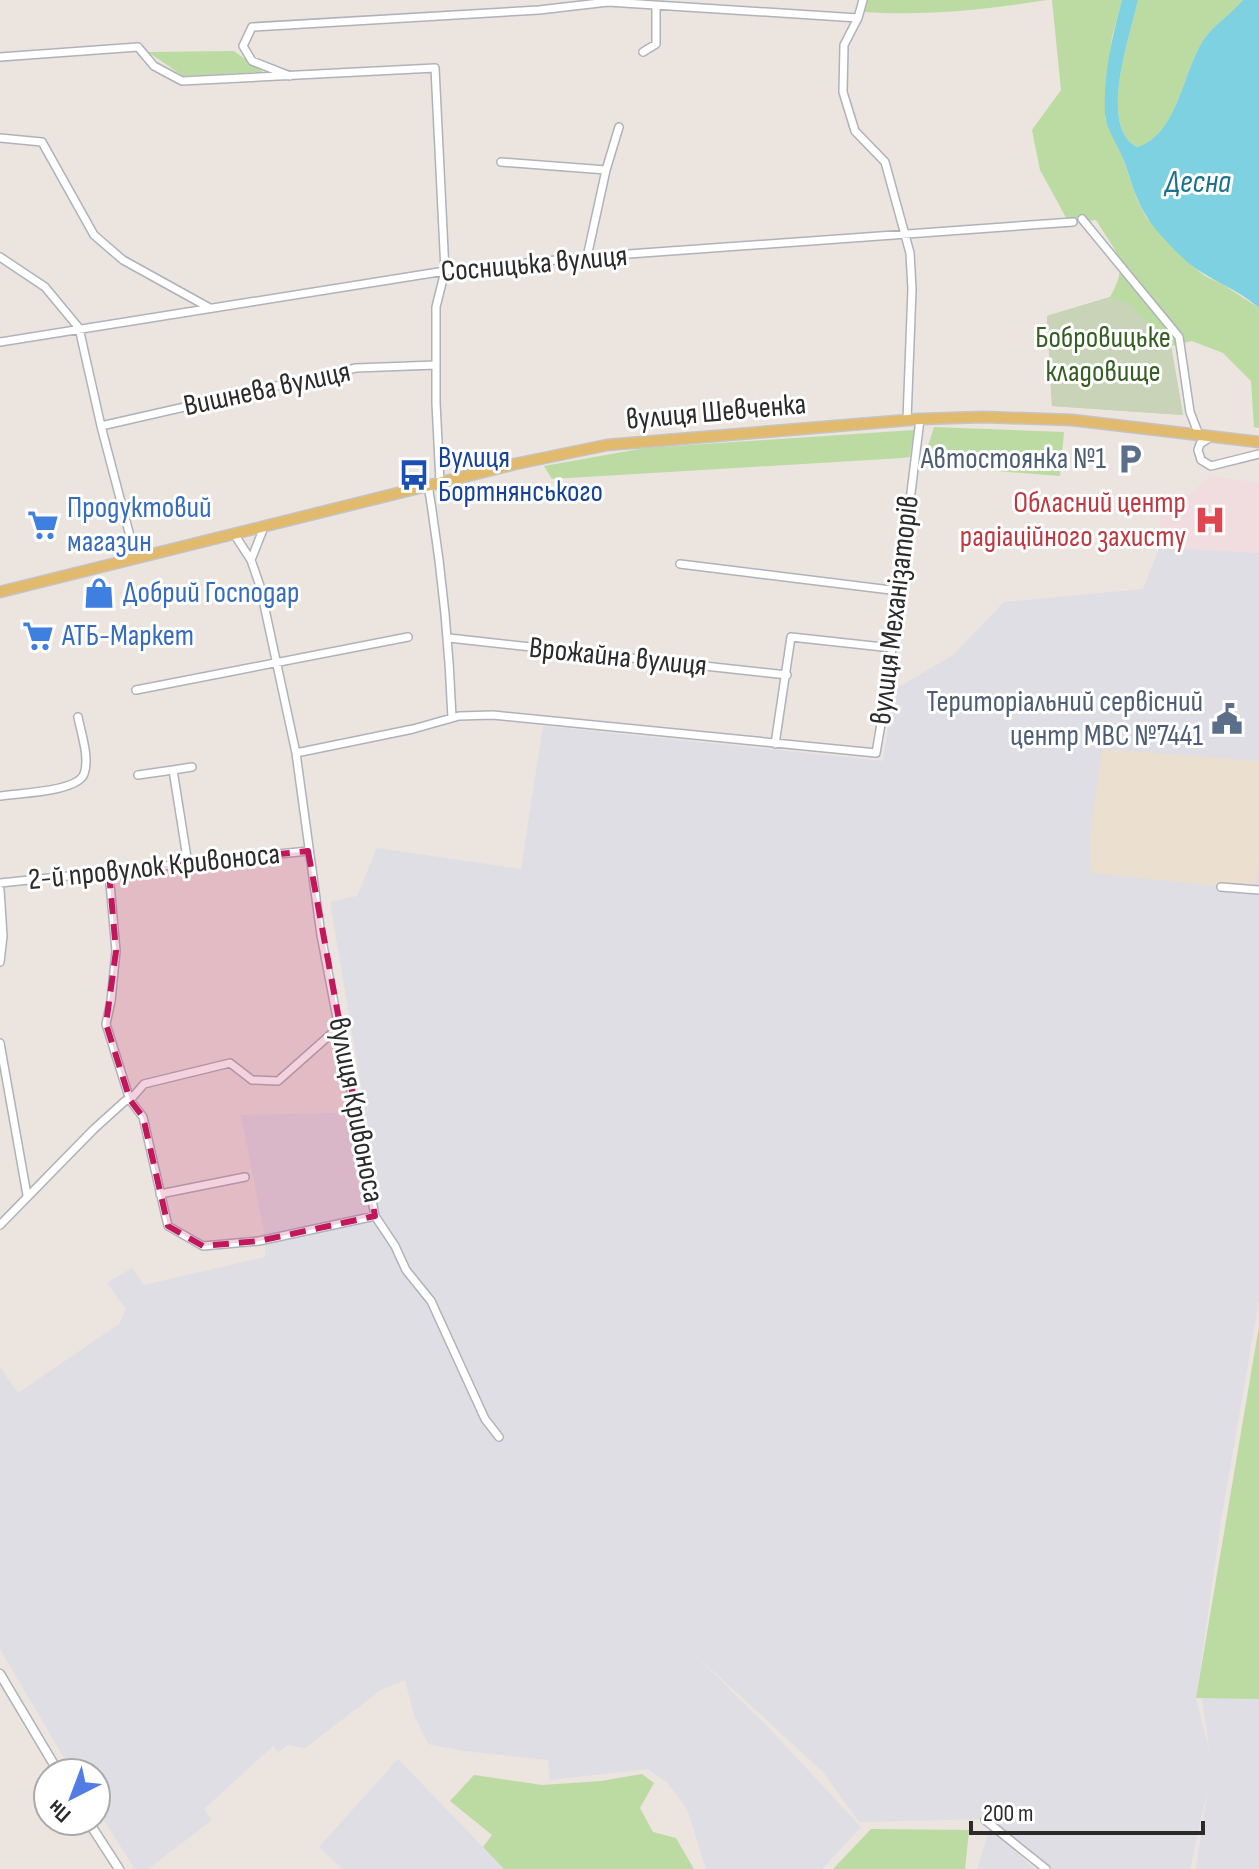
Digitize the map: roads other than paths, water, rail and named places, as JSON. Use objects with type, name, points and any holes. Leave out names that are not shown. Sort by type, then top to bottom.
[{"type":"main road","name":"вулиця Шевченка","points":[[0,592],[440,482],[607,445],[920,419],[984,417],[1072,420],[1259,442]]},
{"type":"street","points":[[863,0],[844,45],[843,92],[855,131],[885,162],[910,253],[912,289],[907,420]]},
{"type":"street","points":[[292,77],[252,61],[243,46],[252,27],[539,10],[608,2],[858,18]]},
{"type":"street","points":[[643,52],[656,44],[656,6]]},
{"type":"street","points":[[0,57],[138,47],[154,66],[182,81],[435,68],[445,271],[436,307],[440,482]]},
{"type":"street","points":[[587,257],[619,127]]},
{"type":"street","points":[[0,138],[42,142],[94,235],[123,260],[208,307]]},
{"type":"street","points":[[501,162],[606,170]]},
{"type":"street","name":"Сосницька вулиця","points":[[0,342],[445,271],[587,257],[1077,221],[1179,337],[1190,412],[1199,435]]},
{"type":"street","points":[[0,257],[45,287],[79,328],[136,559]]},
{"type":"street","name":"Вишнева вулиця","points":[[101,426],[356,368],[436,365]]},
{"type":"street","name":"вулиця Механізаторів","points":[[775,744],[876,753],[920,419]]},
{"type":"street","points":[[1212,436],[1200,444],[1198,450],[1201,460],[1211,466],[1259,454]]},
{"type":"street","points":[[428,485],[442,567],[452,718]]},
{"type":"street","points":[[251,560],[264,527]]},
{"type":"street","name":"вулиця Кривоноса","points":[[234,534],[251,560],[260,586],[296,753],[308,851],[354,1116],[375,1216],[395,1246],[406,1270],[431,1301],[485,1419],[499,1437]]},
{"type":"street","points":[[680,564],[899,591]]},
{"type":"street","points":[[136,690],[408,637]]},
{"type":"street","points":[[296,753],[452,718],[493,715],[775,744],[791,637],[892,648]]},
{"type":"street","name":"Врожайна вулиця","points":[[449,638],[787,675]]},
{"type":"street","points":[[0,796],[73,786],[83,775],[85,757],[78,717]]},
{"type":"street","points":[[138,775],[192,767]]},
{"type":"street","points":[[173,770],[188,864]]},
{"type":"street","name":"2-й провулок Кривоноса","points":[[0,883],[308,851]]},
{"type":"street","points":[[109,872],[116,951],[106,1024],[130,1100],[143,1117],[168,1226],[203,1246],[259,1241],[375,1216]]},
{"type":"street","points":[[1221,887],[1259,890]]},
{"type":"street","points":[[0,890],[3,936],[0,962]]},
{"type":"street","points":[[0,1225],[94,1129],[130,1100],[144,1084],[230,1063],[252,1080],[278,1081],[340,1026]]},
{"type":"street","points":[[0,1043],[27,1195]]},
{"type":"street","points":[[160,1194],[245,1177]]},
{"type":"street","points":[[0,1674],[49,1757]]},
{"type":"street","points":[[985,1820],[1046,1869]]},
{"type":"street","points":[[98,1837],[119,1869]]},
{"type":"water","name":"Десна","points":[[1122,0],[1138,0],[1124,56],[1118,100],[1119,120],[1125,136],[1137,147],[1151,140],[1171,116],[1197,52],[1208,34],[1243,0],[1259,0],[1259,308],[1187,262],[1166,241],[1142,209],[1105,115],[1109,57]]},
{"type":"place","name":"Автостоянка №1","points":[[1130,459]]},
{"type":"place","name":"Вулиця Бортнянського","points":[[414,475]]},
{"type":"place","name":"Обласний центр радіаційного захисту","points":[[1210,520]]},
{"type":"place","name":"Продуктовий магазин","points":[[43,525]]},
{"type":"place","name":"Добрий Господар","points":[[99,593]]},
{"type":"place","name":"АТБ-Маркет","points":[[38,636]]},
{"type":"place","name":"Територіальний сервісний центр МВС №7441","points":[[1227,719]]},
{"type":"park label","name":"Бобровицьке кладовище","points":[[1103,355]]}]
